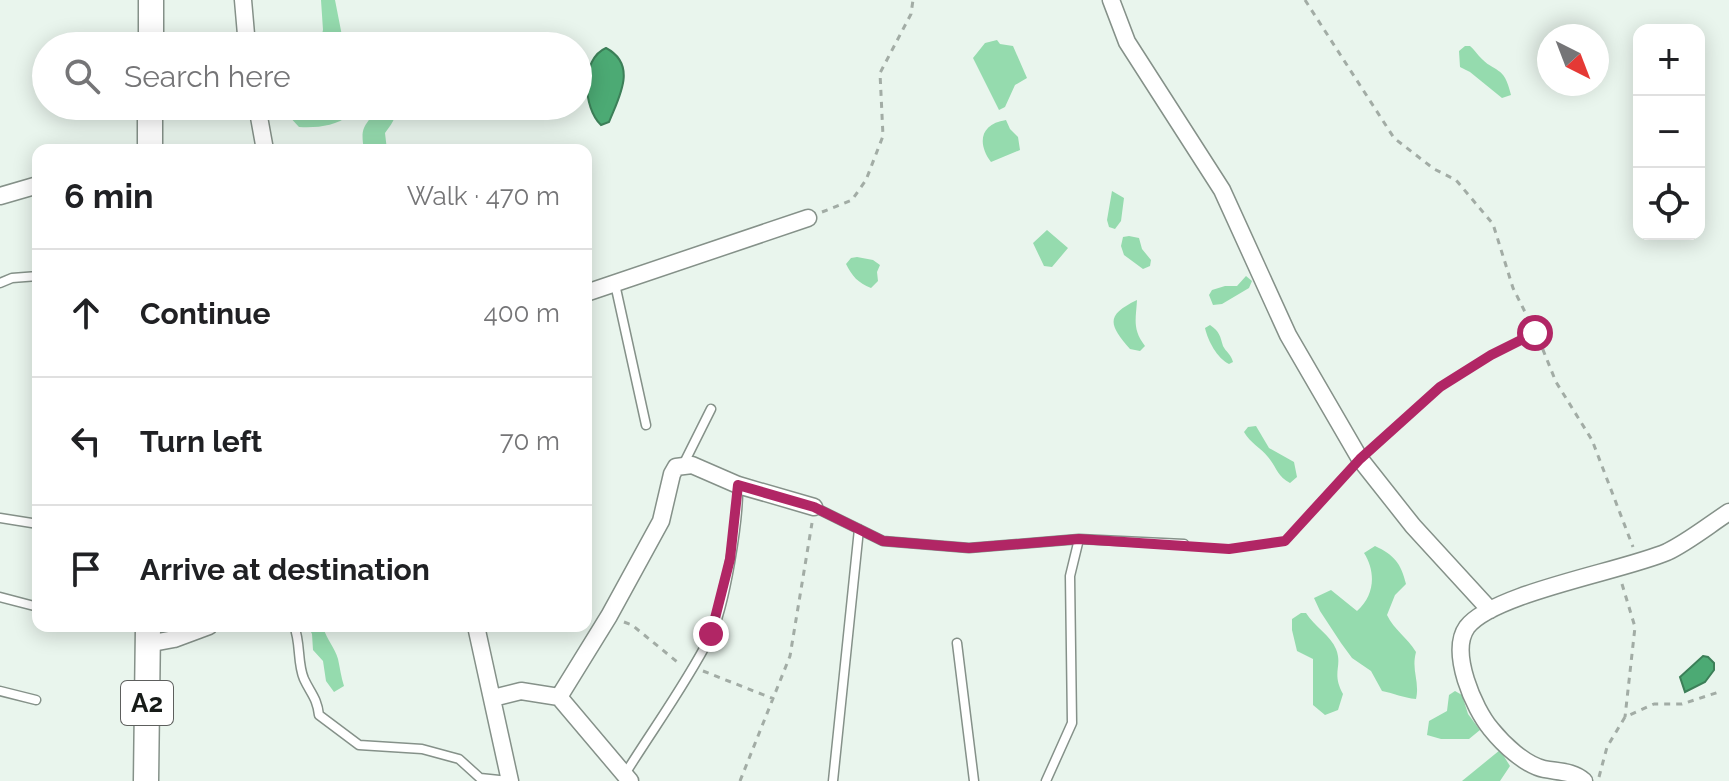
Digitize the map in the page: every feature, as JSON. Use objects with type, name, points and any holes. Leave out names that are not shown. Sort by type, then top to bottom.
[{"type":"main road","points":[[151,0],[151,32]]},
{"type":"main road","points":[[150,120],[150,144]]},
{"type":"main road","name":"A2","points":[[146,781],[148,635]]},
{"type":"street","points":[[243,0],[246,32]]},
{"type":"street","points":[[1111,0],[1127,42],[1222,190],[1288,335],[1360,459],[1413,526],[1490,610]]},
{"type":"street","points":[[260,120],[264,144]]},
{"type":"street","points":[[0,196],[32,187]]},
{"type":"street","points":[[592,291],[808,218]]},
{"type":"street","points":[[559,697],[609,616],[661,521],[676,467],[692,465],[738,485],[814,507]]},
{"type":"street","points":[[1584,781],[1569,773],[1541,769],[1517,754],[1490,728],[1465,679],[1460,650],[1467,627],[1490,610],[1528,594],[1669,551],[1729,512]]},
{"type":"street","points":[[148,635],[174,639],[185,632]]},
{"type":"street","points":[[477,632],[510,781]]},
{"type":"street","points":[[493,698],[521,691],[559,697],[628,778]]},
{"type":"lane","points":[[0,283],[12,278],[32,276]]},
{"type":"lane","points":[[615,284],[646,425]]},
{"type":"lane","points":[[683,465],[711,409]]},
{"type":"lane","points":[[628,778],[711,634],[730,559],[738,485]]},
{"type":"lane","points":[[814,507],[883,541],[969,548],[1079,539],[1184,544]]},
{"type":"lane","points":[[0,518],[32,523]]},
{"type":"lane","points":[[833,781],[859,529]]},
{"type":"lane","points":[[1046,781],[1072,723],[1070,576],[1079,539]]},
{"type":"lane","points":[[0,597],[32,605]]},
{"type":"lane","points":[[296,632],[303,677],[317,698],[319,715],[330,725],[359,745],[422,749],[459,759],[480,778],[510,781]]},
{"type":"lane","points":[[957,643],[974,781]]},
{"type":"lane","points":[[0,691],[36,700]]},
{"type":"path","points":[[808,218],[852,200],[866,180],[883,136],[880,73],[911,14],[913,0]]},
{"type":"path","points":[[1305,0],[1394,138],[1434,169],[1456,180],[1493,224],[1513,288],[1556,382],[1592,440],[1638,562]]},
{"type":"path","points":[[1184,544],[1229,549],[1285,541],[1360,459],[1440,387],[1491,355],[1535,333]]},
{"type":"path","points":[[740,781],[790,656],[814,507]]},
{"type":"path","points":[[1597,781],[1607,747],[1625,717],[1629,702],[1628,679],[1635,627],[1619,568]]},
{"type":"path","points":[[1625,717],[1654,704],[1682,704],[1719,692]]},
{"type":"shaded area","points":[[321,0],[335,0],[341,32],[323,30]]},
{"type":"shaded area","points":[[997,40],[1000,44],[1013,46],[1027,78],[1015,85],[1005,107],[999,110],[973,58],[985,43]]},
{"type":"shaded area","points":[[1470,46],[1502,74],[1511,95],[1502,98],[1460,67],[1459,51]]},
{"type":"shaded area","points":[[606,48],[616,55],[624,72],[609,122],[601,125],[592,110],[592,62]]},
{"type":"shaded area","points":[[293,120],[341,120],[326,126],[299,127]]},
{"type":"shaded area","points":[[369,120],[394,120],[385,133],[386,144],[363,144],[363,130]]},
{"type":"shaded area","points":[[1006,120],[1018,137],[1020,150],[991,162],[984,148],[984,135],[991,126]]},
{"type":"shaded area","points":[[1112,191],[1124,198],[1121,221],[1115,229],[1109,227],[1107,220]]},
{"type":"shaded area","points":[[1047,230],[1068,248],[1052,267],[1044,266],[1033,243]]},
{"type":"shaded area","points":[[1123,237],[1139,238],[1142,249],[1151,260],[1150,266],[1143,269],[1124,255],[1121,246]]},
{"type":"shaded area","points":[[857,257],[873,260],[880,265],[878,281],[871,288],[856,279],[846,264]]},
{"type":"shaded area","points":[[1246,276],[1252,281],[1249,288],[1222,304],[1213,305],[1209,295],[1212,290],[1237,286]]},
{"type":"shaded area","points":[[1137,300],[1136,329],[1145,346],[1140,351],[1130,349],[1114,326],[1115,316],[1120,310]]},
{"type":"shaded area","points":[[1210,325],[1218,332],[1233,362],[1229,364],[1214,349],[1205,328]]},
{"type":"shaded area","points":[[1256,426],[1269,448],[1294,462],[1297,477],[1290,483],[1282,478],[1268,457],[1244,432],[1248,427]]},
{"type":"shaded area","points":[[1375,546],[1396,560],[1406,584],[1395,595],[1387,615],[1416,652],[1416,699],[1382,691],[1371,671],[1352,658],[1341,643],[1314,598],[1331,590],[1357,611],[1367,598],[1372,583],[1364,553]]},
{"type":"shaded area","points":[[1306,613],[1330,640],[1338,655],[1338,680],[1343,694],[1338,710],[1325,715],[1313,705],[1313,659],[1297,651],[1292,630],[1292,619]]},
{"type":"shaded area","points":[[325,632],[337,655],[344,686],[334,692],[326,681],[323,661],[313,650],[312,634]]},
{"type":"shaded area","points":[[1703,656],[1714,663],[1714,670],[1705,682],[1685,692],[1680,677]]},
{"type":"shaded area","points":[[1455,691],[1462,695],[1468,714],[1480,730],[1469,739],[1441,739],[1427,735],[1429,721],[1447,711],[1449,695]]},
{"type":"shaded area","points":[[1500,750],[1510,766],[1500,781],[1462,781]]},
{"type":"route","points":[[711,634],[730,559],[739,500],[738,485],[814,507],[883,541],[969,548],[1079,539],[1229,549],[1285,541],[1360,459],[1440,387],[1491,355],[1535,333]]}]
